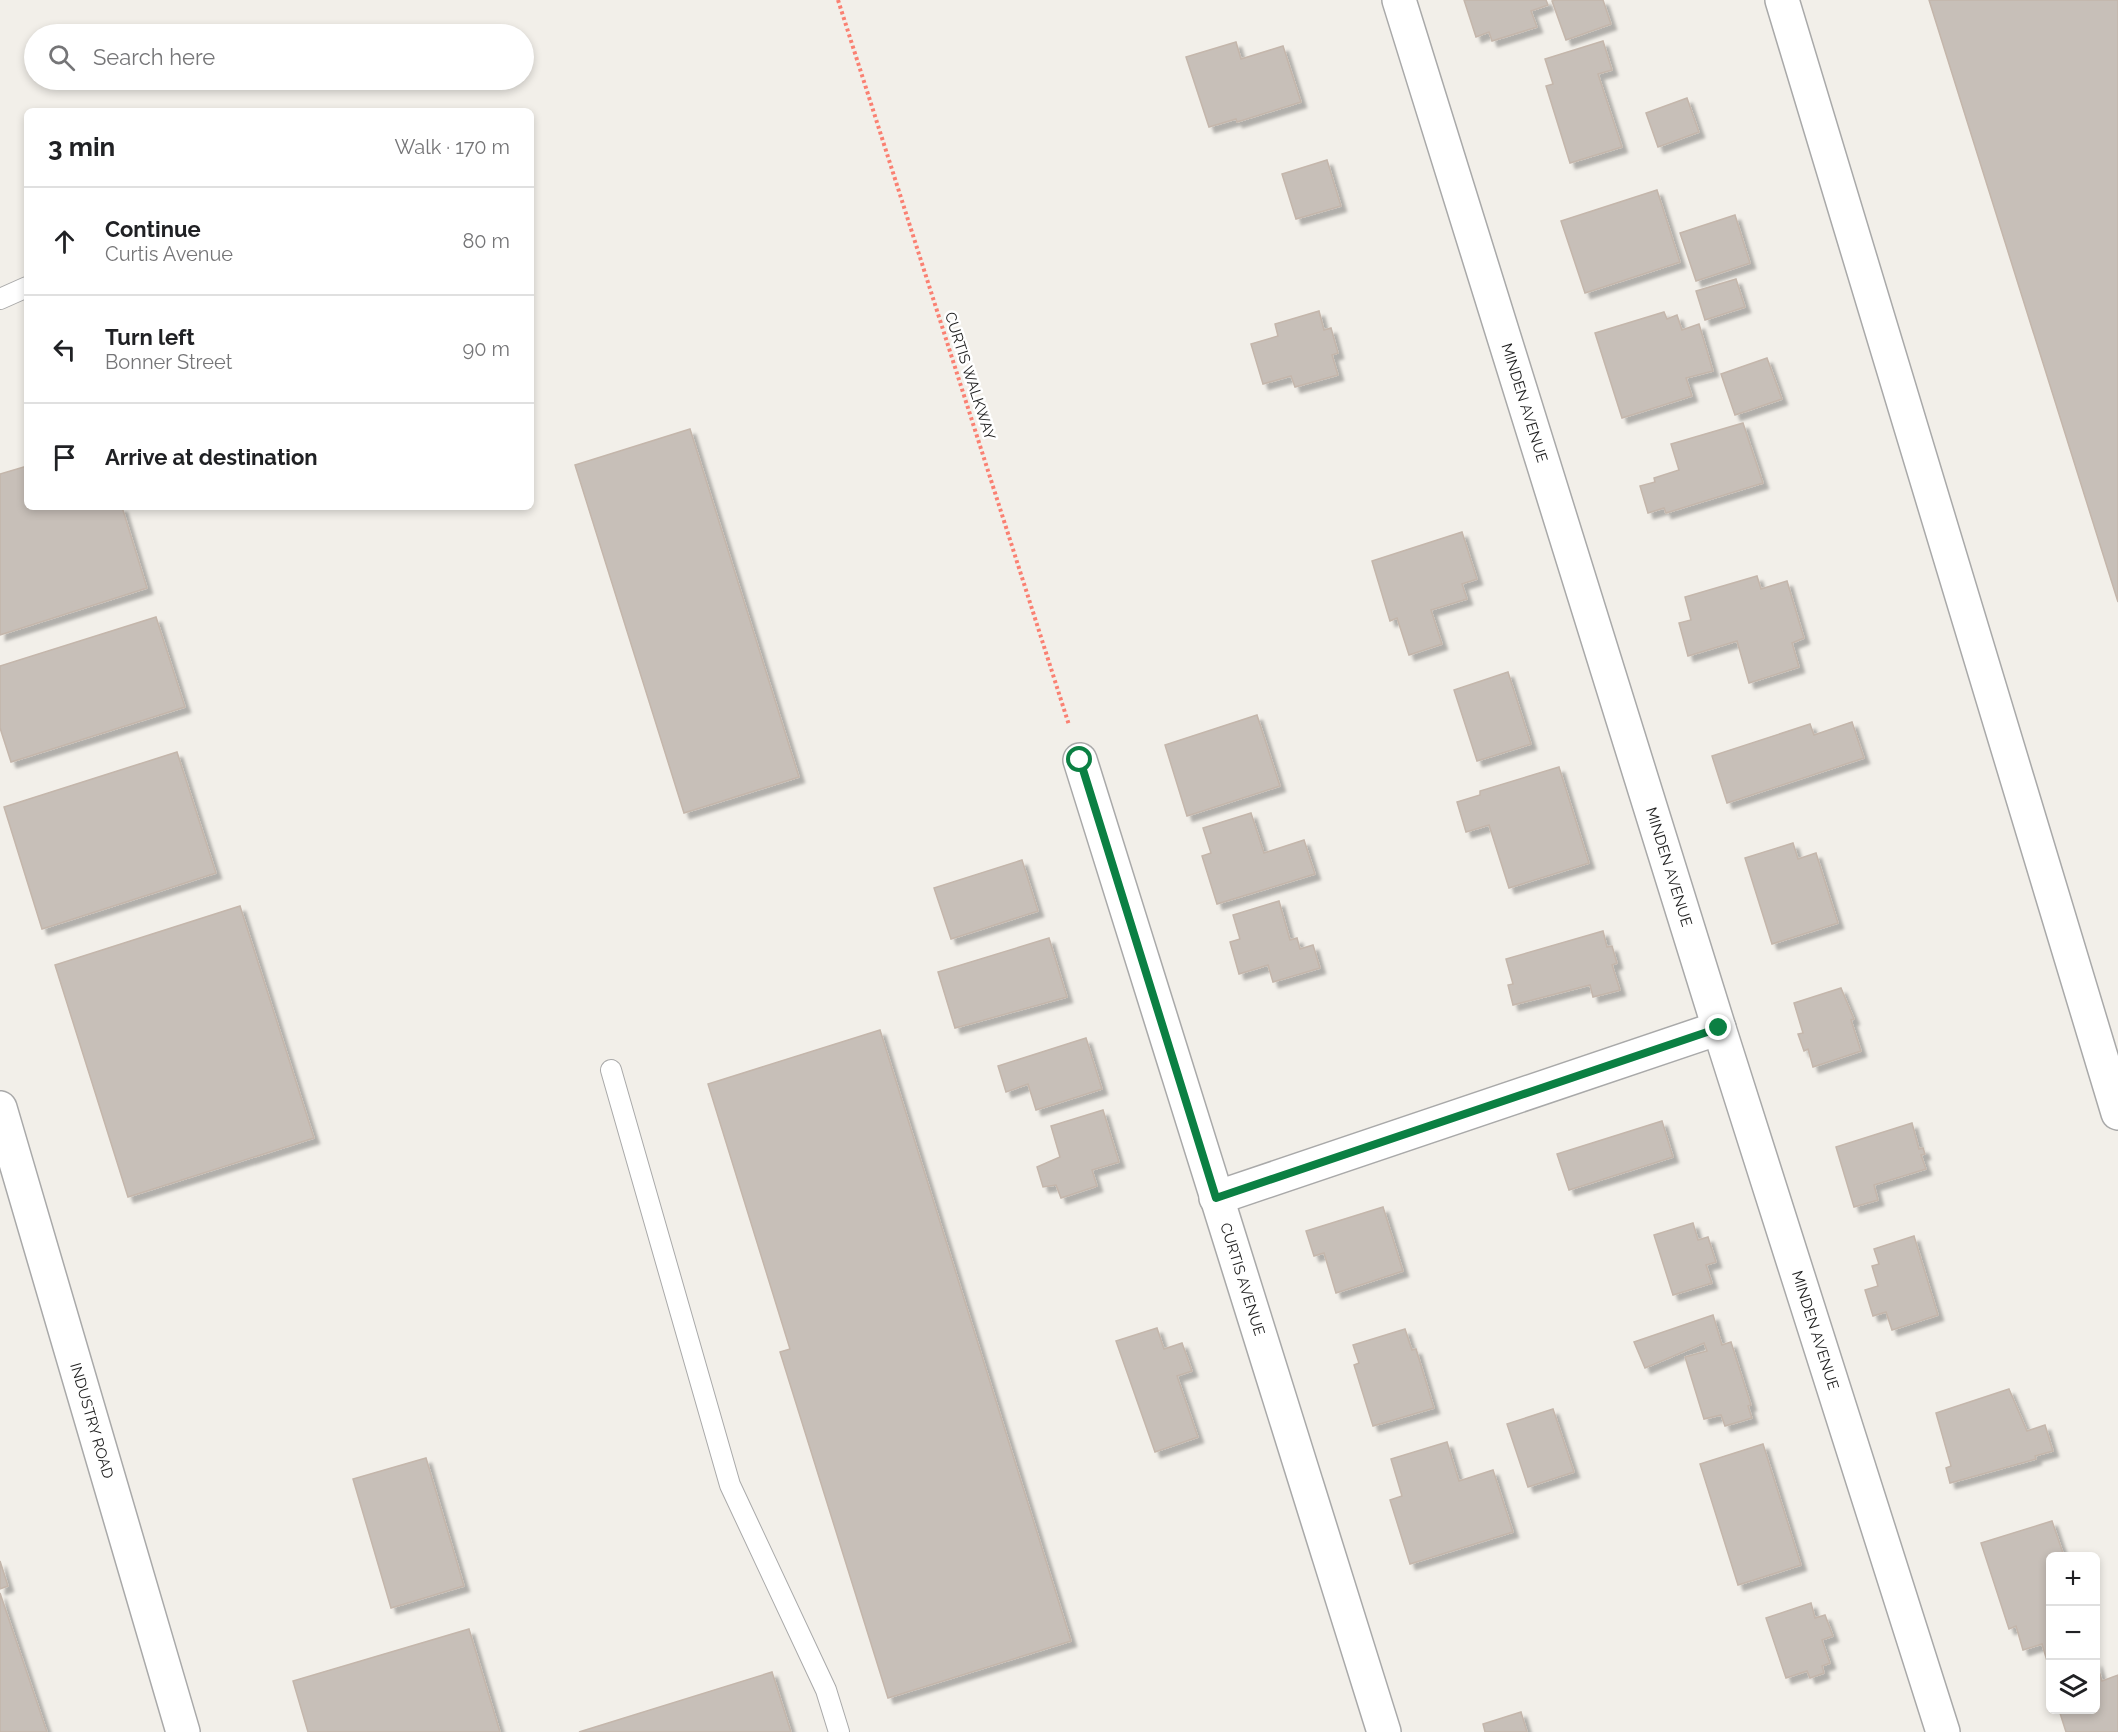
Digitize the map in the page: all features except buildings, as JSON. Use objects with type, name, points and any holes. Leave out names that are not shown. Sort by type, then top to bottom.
[{"type":"street","name":"MINDEN AVENUE","points":[[1399,0],[1719,1028],[1943,1732]]},
{"type":"street","points":[[1782,0],[2118,1113]]},
{"type":"street","name":"CURTIS AVENUE","points":[[1080,760],[1384,1732]]},
{"type":"street","points":[[1216,1198],[1719,1028]]},
{"type":"street","name":"INDUSTRY ROAD","points":[[0,1108],[183,1732]]},
{"type":"lane","points":[[0,299],[24,288]]},
{"type":"lane","points":[[611,1070],[730,1485],[826,1690],[839,1732]]},
{"type":"path","name":"CURTIS WALKWAY","points":[[838,0],[1080,760]]},
{"type":"route","points":[[1080,760],[1216,1198],[1719,1028]]}]
